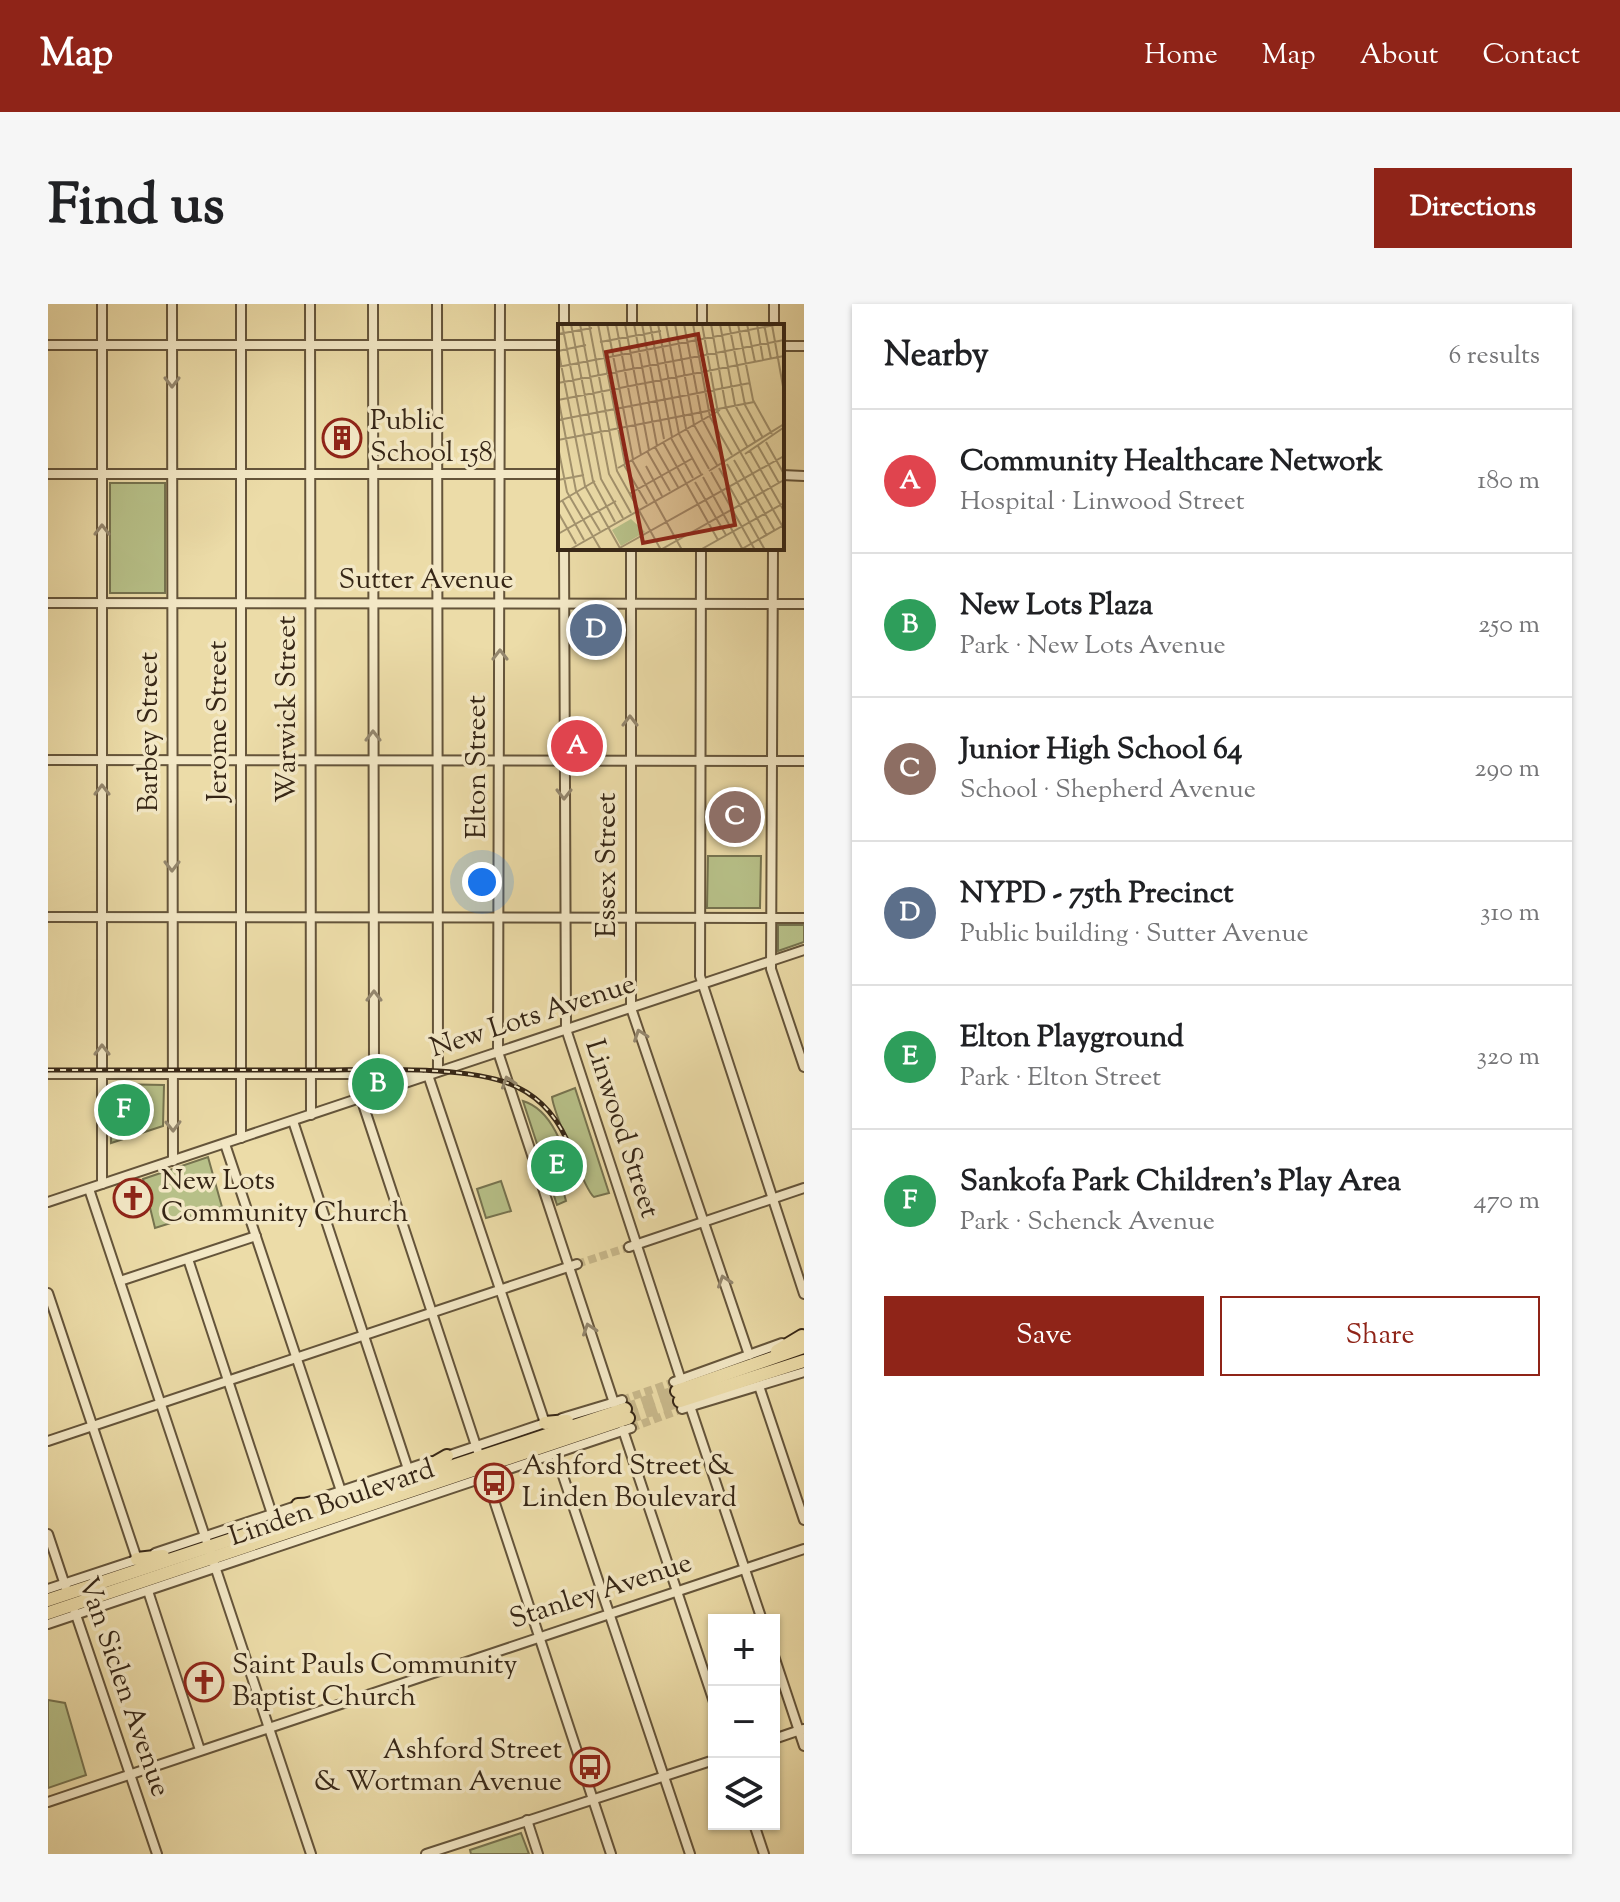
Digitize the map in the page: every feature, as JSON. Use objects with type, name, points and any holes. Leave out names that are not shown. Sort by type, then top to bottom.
[{"type":"highway","points":[[681,1395],[753,1359],[803,1340]]},
{"type":"highway","points":[[681,1395],[804,1362]]},
{"type":"highway","points":[[765,1385],[804,1362]]},
{"type":"highway","name":"Linden Boulevard","points":[[48,1600],[70,1599],[211,1552],[307,1527],[378,1503],[590,1419],[624,1415]]},
{"type":"highway","name":"Linden Boulevard","points":[[48,1613],[70,1599],[186,1554],[211,1552],[341,1497],[406,1475],[481,1462],[624,1415]]},
{"type":"highway","points":[[545,1423],[590,1419]]},
{"type":"highway","points":[[406,1475],[447,1456]]},
{"type":"highway","points":[[298,1505],[341,1497]]},
{"type":"highway","points":[[378,1503],[424,1498]]},
{"type":"highway","points":[[270,1550],[307,1527]]},
{"type":"highway","points":[[137,1559],[186,1554]]},
{"type":"street","points":[[102,304],[102,1184]]},
{"type":"street","name":"Barbey Street","points":[[172,304],[173,1161]]},
{"type":"street","name":"Jerome Street","points":[[241,304],[241,1138]]},
{"type":"street","name":"Warwick Street","points":[[310,304],[311,1115]]},
{"type":"street","points":[[373,304],[374,1074]]},
{"type":"street","points":[[437,304],[438,1071]]},
{"type":"street","name":"Elton Street","points":[[500,304],[498,1052],[624,1415],[709,1686]]},
{"type":"street","points":[[48,345],[558,345]]},
{"type":"street","points":[[48,474],[558,474]]},
{"type":"street","points":[[784,475],[804,476]]},
{"type":"street","name":"Linwood Street","points":[[564,550],[566,1029],[681,1395],[760,1614]]},
{"type":"street","name":"Essex Street","points":[[631,550],[631,1008],[753,1359]]},
{"type":"street","points":[[701,550],[699,917],[702,984],[804,1294]]},
{"type":"street","points":[[773,550],[771,961],[804,1067]]},
{"type":"street","name":"Sutter Avenue","points":[[48,603],[804,604]]},
{"type":"street","points":[[48,760],[804,761]]},
{"type":"street","points":[[48,917],[804,918]]},
{"type":"street","name":"New Lots Avenue","points":[[48,1202],[804,950]]},
{"type":"street","points":[[48,1074],[428,1075],[545,1423]]},
{"type":"street","points":[[361,1098],[611,1854]]},
{"type":"street","points":[[293,1121],[364,1335],[406,1475]]},
{"type":"street","points":[[225,1144],[341,1497]]},
{"type":"street","points":[[632,1246],[804,1188]]},
{"type":"street","points":[[89,1189],[311,1854]]},
{"type":"street","points":[[120,1281],[256,1236]]},
{"type":"street","points":[[188,1259],[272,1514]]},
{"type":"street","points":[[48,1441],[572,1265]]},
{"type":"street","points":[[48,1293],[137,1559]]},
{"type":"street","points":[[681,1395],[765,1385],[804,1372]]},
{"type":"street","points":[[765,1385],[804,1520]]},
{"type":"street","name":"Linden Boulevard","points":[[48,1624],[70,1599],[137,1559],[270,1550],[424,1498],[545,1423],[624,1415]]},
{"type":"street","name":"Linden Boulevard","points":[[447,1456],[481,1462],[556,1455],[624,1415]]},
{"type":"street","points":[[556,1455],[690,1854]]},
{"type":"street","name":"Linden Boulevard","points":[[48,1589],[70,1599],[148,1591],[272,1514],[298,1505]]},
{"type":"street","name":"Van Siclen Avenue","points":[[48,1534],[157,1854]]},
{"type":"street","name":"Stanley Avenue","points":[[48,1802],[804,1549]]},
{"type":"street","points":[[148,1591],[200,1750]]},
{"type":"street","points":[[780,1672],[802,1730],[804,1746]]},
{"type":"street","points":[[780,1737],[802,1730]]},
{"type":"street","points":[[426,1854],[708,1762]]},
{"type":"street","points":[[527,1820],[538,1854]]},
{"type":"street","points":[[756,1830],[764,1854]]},
{"type":"street","points":[[459,1843],[462,1854]]},
{"type":"green space","points":[[110,483],[165,483],[165,593],[110,593]]},
{"type":"green space","points":[[708,856],[761,856],[760,908],[707,908]]},
{"type":"green space","points":[[778,925],[804,925],[804,942],[778,951]]},
{"type":"green space","points":[[112,1084],[164,1085],[163,1126],[111,1143]]},
{"type":"green space","points":[[575,1088],[609,1193],[594,1197],[570,1150],[552,1097]]},
{"type":"green space","points":[[523,1101],[544,1114],[558,1136],[568,1162],[575,1186],[563,1190],[566,1201],[557,1205]]},
{"type":"green space","points":[[208,1157],[222,1207],[155,1228],[143,1179]]},
{"type":"green space","points":[[501,1181],[511,1211],[486,1218],[477,1189]]},
{"type":"green space","points":[[48,1700],[65,1703],[86,1775],[48,1788]]},
{"type":"green space","points":[[521,1833],[529,1854],[471,1854],[470,1850]]},
{"type":"tunnel","points":[[577,1264],[629,1247]]},
{"type":"tunnel","points":[[622,1400],[674,1382]]},
{"type":"tunnel","points":[[625,1409],[677,1391]]},
{"type":"tunnel","points":[[628,1418],[680,1401]]},
{"type":"tunnel","points":[[631,1428],[682,1409]]},
{"type":"railway","points":[[48,1070],[395,1070],[475,1075],[527,1092],[557,1122],[571,1150]]},
{"type":"place","name":"Public School 158","points":[[342,438]]},
{"type":"place","name":"NYPD - 75th Precinct","points":[[596,630]]},
{"type":"place","name":"Community Healthcare Network","points":[[577,746]]},
{"type":"place","name":"Junior High School 64","points":[[735,817]]},
{"type":"place","name":"New Lots Plaza","points":[[378,1084]]},
{"type":"place","name":"Sankofa Park Children's Play Area","points":[[124,1110]]},
{"type":"place","name":"Elton Playground","points":[[557,1166]]},
{"type":"place","name":"New Lots Community Church","points":[[133,1198]]},
{"type":"place","name":"Ashford Street & Linden Boulevard","points":[[494,1483]]},
{"type":"place","name":"Saint Pauls Community Baptist Church","points":[[204,1682]]},
{"type":"place","name":"Ashford Street & Wortman Avenue","points":[[590,1767]]}]
